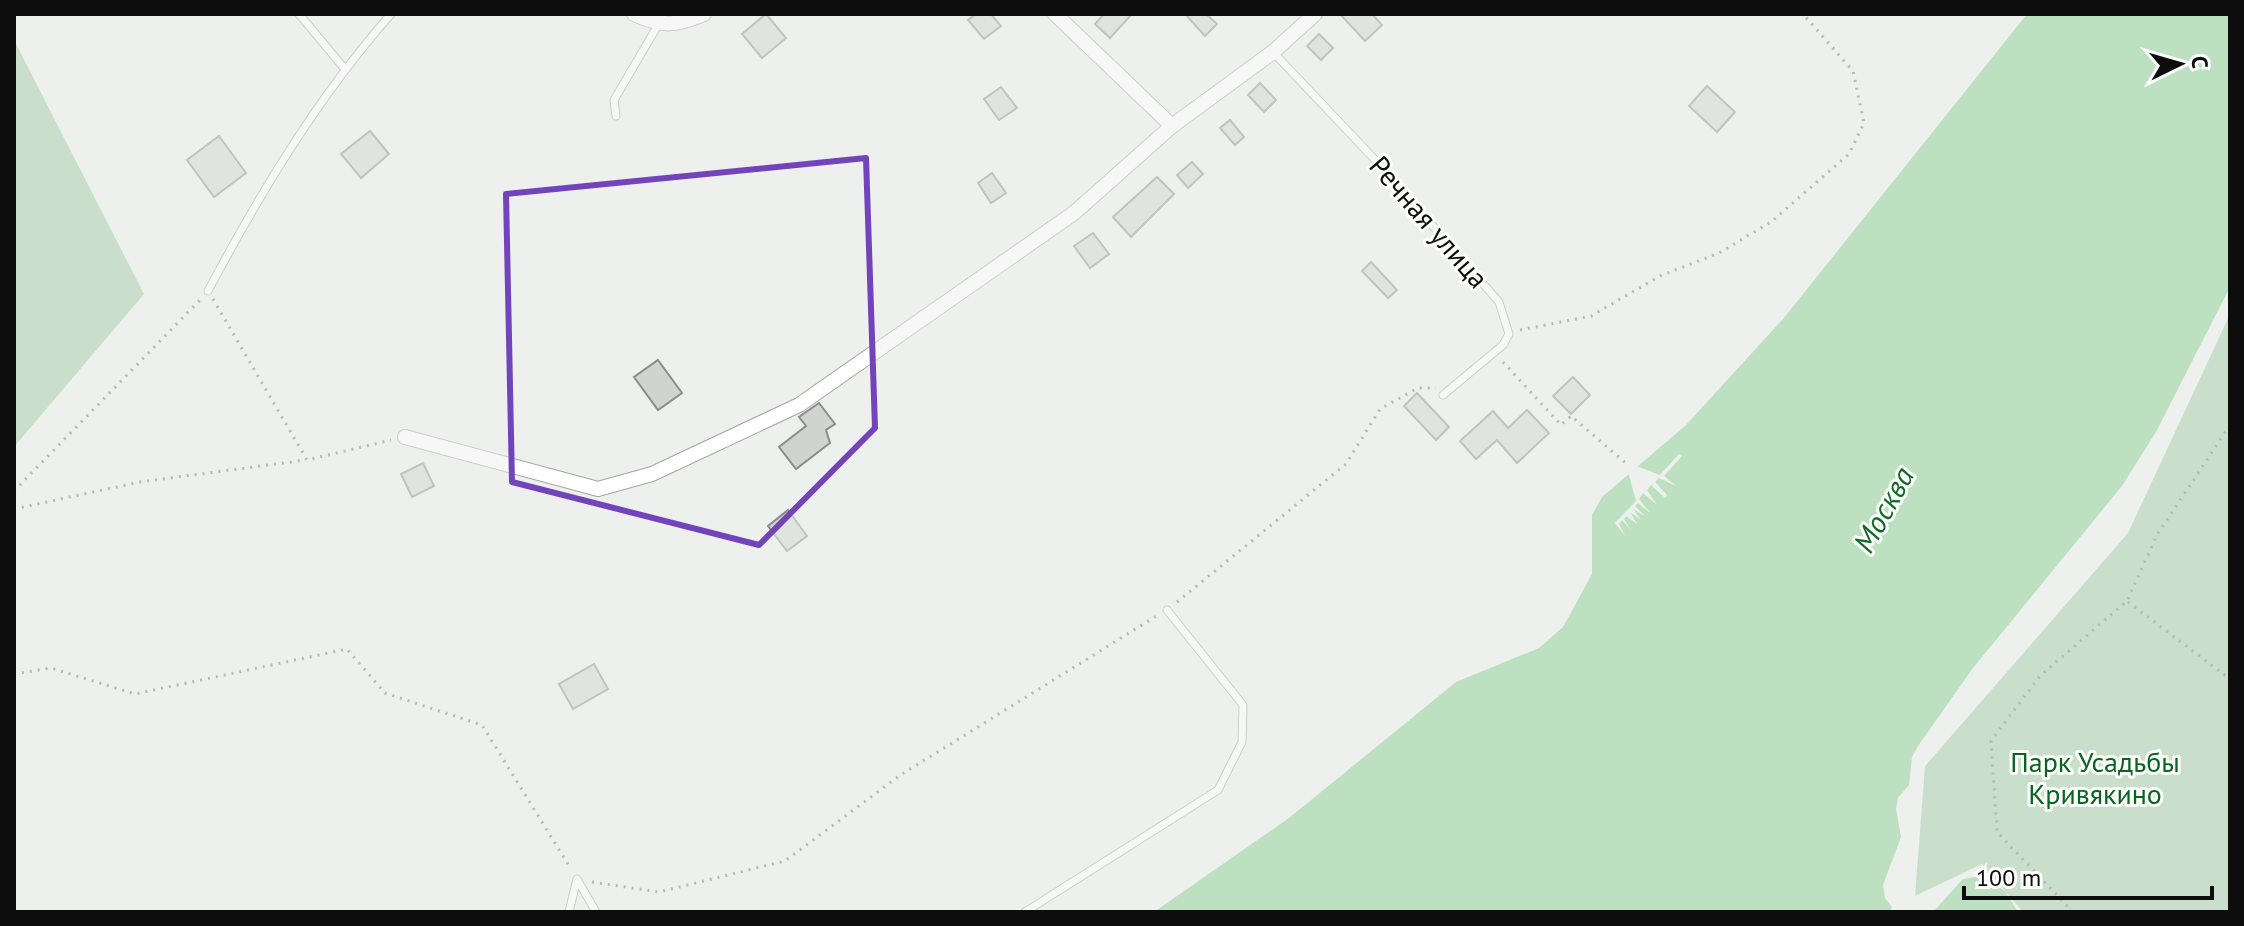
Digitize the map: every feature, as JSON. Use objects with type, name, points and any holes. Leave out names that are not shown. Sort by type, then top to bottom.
[{"type":"street","points":[[634,14],[658,25],[685,22],[704,14]]},
{"type":"street","points":[[1055,14],[1172,126]]},
{"type":"street","points":[[405,437],[598,489],[652,474],[799,405],[1074,213],[1172,126],[1273,52],[1315,14]]},
{"type":"lane","points":[[299,14],[344,68]]},
{"type":"lane","points":[[208,291],[242,226],[344,68],[391,14]]},
{"type":"lane","points":[[616,116],[614,100],[658,25]]},
{"type":"lane","name":"Речная улица","points":[[1273,52],[1379,164],[1499,302],[1509,334]]},
{"type":"lane","points":[[1443,395],[1496,353],[1509,334]]},
{"type":"lane","points":[[1025,912],[1218,790],[1242,742],[1243,705],[1167,610]]},
{"type":"lane","points":[[569,912],[577,879]]},
{"type":"lane","points":[[577,879],[596,912]]},
{"type":"path","points":[[1509,334],[1591,316],[1660,276],[1719,253],[1771,222],[1849,154],[1864,123],[1853,71],[1803,14]]},
{"type":"path","points":[[14,491],[208,291],[307,460]]},
{"type":"path","points":[[1496,353],[1561,425],[1571,416],[1628,465]]},
{"type":"path","points":[[14,674],[51,668],[135,694],[347,649],[385,693],[482,725],[577,879],[659,892],[785,861],[899,776],[1167,610],[1346,464],[1380,409],[1418,388],[1451,389]]},
{"type":"path","points":[[2073,912],[1997,832],[1991,741],[2040,676],[2127,601],[2157,535],[2230,425]]},
{"type":"path","points":[[14,509],[140,482],[307,460],[405,437]]},
{"type":"path","points":[[2127,601],[2230,679]]},
{"type":"highlighted area","points":[[866,158],[875,428],[759,545],[512,482],[506,194]]},
{"type":"green space","points":[[14,40],[144,294],[14,447]]},
{"type":"green space","name":"Парк Усадьбы Кривякино","points":[[2230,314],[2230,912],[2023,912],[1982,864],[1915,896],[1925,766],[2128,533]]},
{"type":"water","name":"Москва","points":[[2027,14],[2230,14],[2230,287],[2156,432],[2122,486],[1973,668],[1912,757],[1909,785],[1898,798],[1896,809],[1901,837],[1883,885],[1885,898],[1892,907],[1890,912],[1154,912],[1289,818],[1456,682],[1539,648],[1563,627],[1592,574],[1592,515],[1602,497],[1686,425],[1783,319]]},
{"type":"water","points":[[1982,876],[2005,891],[2018,912],[1933,912],[1963,879]]},
{"type":"pier","points":[[1679,454],[1682,456],[1664,476],[1676,486],[1659,478],[1655,482],[1667,495],[1665,498],[1651,485],[1647,490],[1657,505],[1643,493],[1639,499],[1650,513],[1638,503],[1635,506],[1645,516],[1633,509],[1641,520],[1630,512],[1637,524],[1626,516],[1624,519],[1631,530],[1622,520],[1619,524],[1625,536],[1615,523],[1636,501],[1627,468],[1631,464],[1660,475]]},
{"type":"building","points":[[766,14],[786,38],[762,58],[742,34]]},
{"type":"building","points":[[976,14],[991,14],[1001,26],[984,39],[968,20]]},
{"type":"building","points":[[1104,14],[1132,14],[1110,38],[1095,24]]},
{"type":"building","points":[[1185,14],[1206,14],[1217,24],[1205,36]]},
{"type":"building","points":[[1340,14],[1372,14],[1382,25],[1365,41]]},
{"type":"building","points":[[1319,34],[1333,48],[1321,60],[1307,46]]},
{"type":"building","points":[[1260,83],[1276,100],[1264,112],[1248,95]]},
{"type":"building","points":[[1707,86],[1735,112],[1717,132],[1689,106]]},
{"type":"building","points":[[1001,87],[1017,108],[999,120],[984,99]]},
{"type":"building","points":[[1230,120],[1244,137],[1235,145],[1220,128]]},
{"type":"building","points":[[370,131],[389,154],[361,178],[341,154]]},
{"type":"building","points":[[219,136],[246,173],[214,197],[187,160]]},
{"type":"building","points":[[1192,162],[1203,174],[1188,188],[1177,175]]},
{"type":"building","points":[[992,173],[1006,193],[991,203],[978,183]]},
{"type":"building","points":[[1157,177],[1174,194],[1131,237],[1113,217]]},
{"type":"building","points":[[1093,233],[1109,254],[1090,268],[1074,246]]},
{"type":"building","points":[[1371,262],[1397,290],[1388,298],[1362,271]]},
{"type":"building","points":[[658,360],[682,393],[658,410],[634,377]]},
{"type":"building","points":[[1573,377],[1590,395],[1571,414],[1553,396]]},
{"type":"building","points":[[1417,393],[1449,427],[1436,440],[1404,406]]},
{"type":"building","points":[[819,403],[835,424],[826,430],[830,443],[796,469],[779,447],[806,426],[799,417]]},
{"type":"building","points":[[1527,410],[1549,433],[1517,463],[1497,440],[1476,459],[1460,441],[1493,411],[1508,428]]},
{"type":"building","points":[[423,463],[434,486],[412,497],[401,474]]},
{"type":"building","points":[[788,510],[807,536],[787,551],[768,526]]},
{"type":"building","points":[[594,664],[608,689],[573,709],[559,684]]}]
